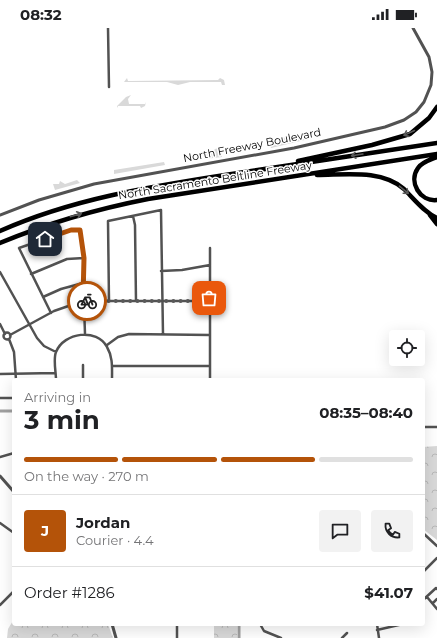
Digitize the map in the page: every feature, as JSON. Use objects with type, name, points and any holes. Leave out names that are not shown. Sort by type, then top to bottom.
[{"type":"highway","points":[[263,168],[372,145],[410,134],[429,118],[437,107]]},
{"type":"highway","name":"North Sacramento Beltline Freeway","points":[[0,231],[48,212],[106,196],[263,168],[387,150],[437,141]]},
{"type":"highway","name":"North Sacramento Beltline Freeway","points":[[0,243],[50,224],[110,206],[437,154]]},
{"type":"highway","points":[[437,158],[424,162],[419,167],[414,180],[415,186],[423,197],[428,200],[437,200]]},
{"type":"highway","points":[[299,176],[364,175],[384,178],[403,188],[437,224]]},
{"type":"highway","points":[[426,211],[437,218]]},
{"type":"street","points":[[108,28],[109,87]]},
{"type":"street","name":"North Freeway Boulevard","points":[[0,215],[61,193],[111,180],[294,148],[385,127],[404,120],[416,112],[424,102],[431,85],[432,78],[429,57],[413,28]]},
{"type":"street","points":[[109,301],[108,221],[161,210],[163,334]]},
{"type":"street","points":[[133,216],[136,225],[136,301]]},
{"type":"street","points":[[5,334],[8,333],[10,335],[51,312],[80,302],[83,298],[84,258],[80,230],[71,230],[19,248],[51,312]]},
{"type":"street","points":[[210,248],[210,298],[213,301],[210,304],[210,378]]},
{"type":"street","points":[[31,274],[67,258],[84,258]]},
{"type":"street","points":[[161,271],[182,270],[210,265]]},
{"type":"street","points":[[0,272],[29,324],[44,346],[56,352]]},
{"type":"street","points":[[43,298],[61,289],[83,283]]},
{"type":"street","points":[[83,298],[88,301],[206,301],[210,298]]},
{"type":"street","points":[[85,334],[84,305],[88,301]]},
{"type":"street","points":[[206,301],[210,304]]},
{"type":"street","points":[[80,302],[84,305]]},
{"type":"street","points":[[0,324],[5,334],[4,338]]},
{"type":"street","points":[[56,378],[56,352],[62,345],[74,336],[85,334],[98,337],[106,345],[111,355],[112,378]]},
{"type":"street","points":[[106,345],[129,334],[210,335]]},
{"type":"street","points":[[10,335],[9,339],[14,352],[16,378]]},
{"type":"street","points":[[0,340],[4,338],[9,339]]},
{"type":"street","points":[[83,365],[83,378]]},
{"type":"street","points":[[112,366],[209,366]]},
{"type":"street","points":[[0,374],[56,373]]},
{"type":"street","points":[[0,398],[12,398]]},
{"type":"street","points":[[425,428],[437,427]]},
{"type":"street","points":[[0,457],[12,454]]},
{"type":"street","points":[[0,476],[12,490]]},
{"type":"street","points":[[0,523],[12,532]]},
{"type":"street","points":[[425,535],[437,546]]},
{"type":"street","points":[[425,570],[437,558]]},
{"type":"street","points":[[437,589],[436,588],[427,597],[437,609]]},
{"type":"street","points":[[0,605],[12,593]]},
{"type":"street","points":[[433,603],[437,599]]},
{"type":"street","points":[[113,626],[116,638]]},
{"type":"street","points":[[177,626],[177,638]]},
{"type":"street","points":[[261,626],[264,631],[281,638]]},
{"type":"street","points":[[377,626],[378,638]]},
{"type":"street","points":[[377,630],[394,626]]},
{"type":"street","points":[[342,638],[347,632]]},
{"type":"green space","points":[[127,78],[128,81],[218,80],[220,78],[224,80],[225,85],[222,85],[221,82],[190,82],[178,85],[167,82],[124,82]]},
{"type":"green space","points":[[131,95],[128,99],[129,104],[145,104],[146,102],[145,106],[141,108],[140,106],[118,106],[117,108],[117,106],[126,97]]},
{"type":"green space","points":[[308,132],[313,134],[313,138],[271,148],[269,141],[276,145],[282,137],[297,140]]},
{"type":"green space","points":[[219,148],[221,150],[222,157],[205,159],[203,153],[210,155],[215,149]]},
{"type":"green space","points":[[164,162],[165,165],[114,174],[114,170]]},
{"type":"green space","points":[[77,180],[80,183],[55,190],[53,184],[59,184],[60,181],[65,184]]},
{"type":"green space","points":[[437,446],[437,540],[425,531],[425,447]]},
{"type":"green space","points":[[12,622],[12,626],[109,626],[113,638],[7,638],[8,629]]},
{"type":"green space","points":[[214,626],[237,626],[237,638],[214,638]]},
{"type":"waterway","points":[[0,411],[12,411]]},
{"type":"waterway","points":[[239,626],[239,638]]},
{"type":"way so far","points":[[87,301],[206,301],[209,298]]},
{"type":"route","points":[[45,239],[71,230],[80,230],[84,258],[83,298],[87,301]]}]
